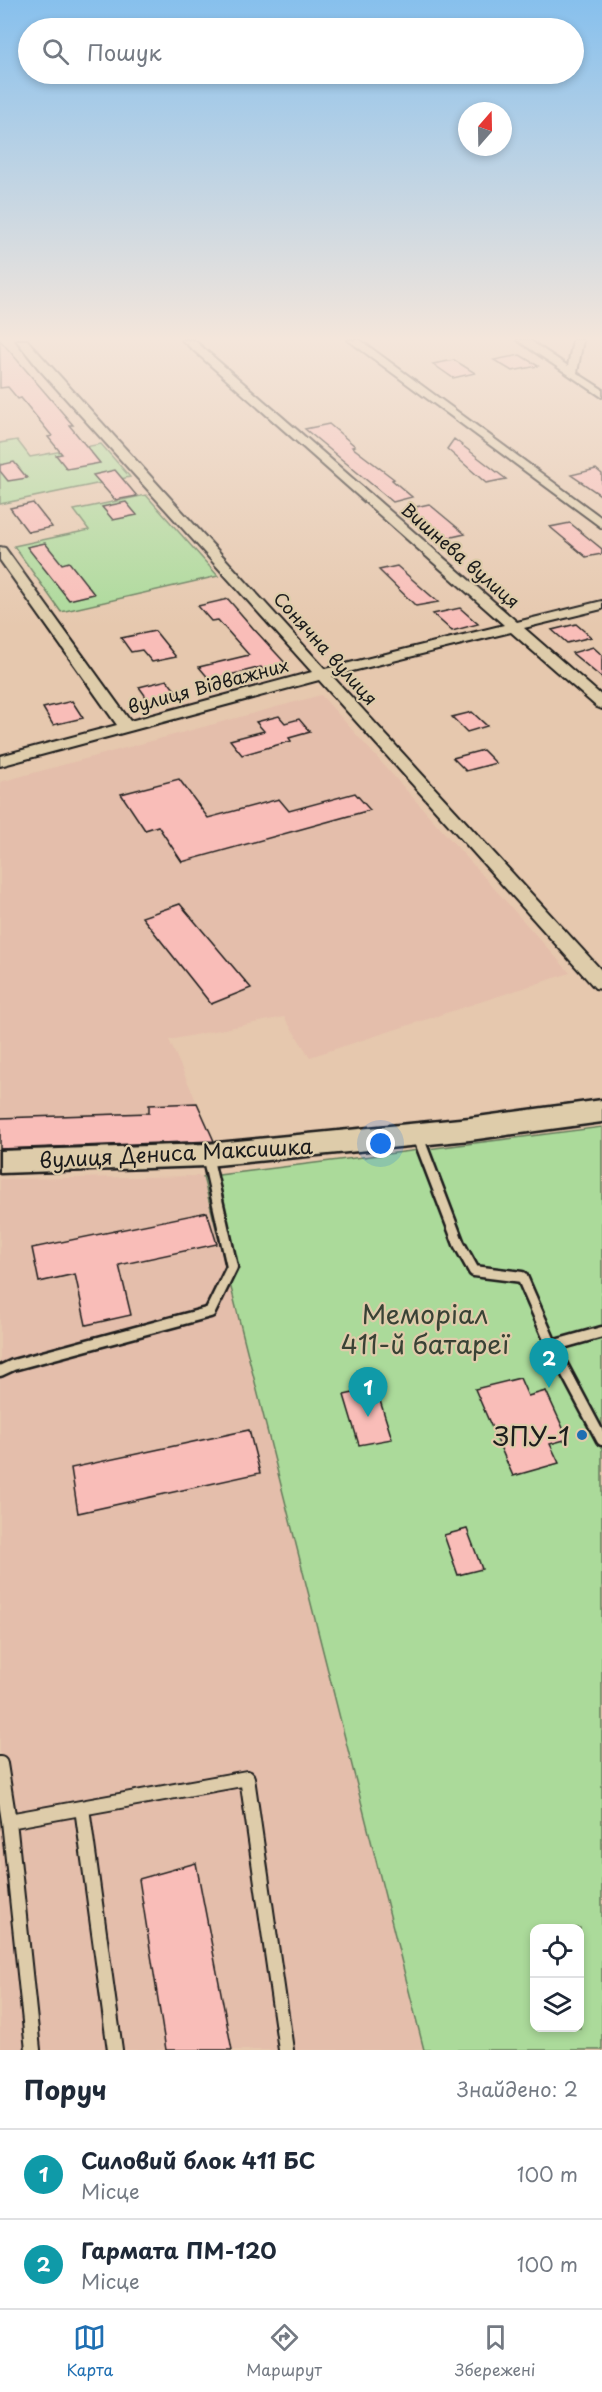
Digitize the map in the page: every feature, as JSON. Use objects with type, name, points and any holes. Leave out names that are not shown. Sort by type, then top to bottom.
[{"type":"street","name":"Сонячна вулиця","points":[[106,436],[602,983]]},
{"type":"street","name":"Вишнева вулиця","points":[[296,436],[602,704]]},
{"type":"street","points":[[483,436],[602,524]]},
{"type":"street","points":[[0,551],[126,728]]},
{"type":"street","name":"вулиця Відважних","points":[[0,761],[323,674],[602,605]]},
{"type":"street","name":"вулиця Дениса Максишка","points":[[0,1162],[207,1155],[417,1134],[602,1111]]},
{"type":"lane","points":[[417,1134],[459,1244],[474,1271],[522,1277],[552,1346],[602,1440]]},
{"type":"lane","points":[[0,1371],[13,1365],[210,1312],[232,1267],[207,1155]]},
{"type":"lane","points":[[552,1346],[602,1332]]},
{"type":"lane","points":[[0,1764],[9,1821],[33,2050]]},
{"type":"lane","points":[[9,1821],[248,1778],[286,2050]]},
{"type":"lane","points":[[82,1808],[115,2050]]},
{"type":"shaded area","points":[[321,695],[570,973],[310,1057],[284,1017],[169,1040],[214,1141],[0,1150],[0,782]]},
{"type":"shaded area","points":[[203,1176],[424,2050],[0,2050],[0,1179]]},
{"type":"green space","points":[[17,440],[30,457],[101,444],[130,477],[0,504],[0,443]]},
{"type":"green space","points":[[146,495],[218,576],[61,612],[14,546],[89,530],[74,510]]},
{"type":"green space","name":"Меморіал 411-й батареї","points":[[602,1127],[602,2050],[424,2050],[203,1177]]},
{"type":"building","points":[[78,436],[100,463],[67,469],[56,455],[62,454],[48,437]]},
{"type":"building","points":[[313,436],[343,436],[355,446],[352,447],[394,479],[392,480],[412,497],[393,502]]},
{"type":"building","points":[[454,439],[506,479],[486,483],[447,449]]},
{"type":"building","points":[[14,462],[27,478],[8,481],[0,471],[0,465]]},
{"type":"building","points":[[596,469],[602,474],[602,496],[571,475]]},
{"type":"building","points":[[115,470],[137,496],[115,500],[93,475]]},
{"type":"building","points":[[126,502],[137,515],[113,520],[102,507]]},
{"type":"building","points":[[33,503],[52,527],[28,532],[10,508]]},
{"type":"building","points":[[429,504],[465,534],[443,539],[407,509]]},
{"type":"building","points":[[570,523],[602,549],[602,554],[586,557],[550,527]]},
{"type":"building","points":[[45,543],[62,564],[69,562],[94,594],[69,600],[27,547]]},
{"type":"building","points":[[397,566],[438,602],[416,606],[379,570]]},
{"type":"building","points":[[228,599],[288,666],[265,672],[261,667],[210,680],[199,667],[249,655],[218,620],[211,621],[198,606]]},
{"type":"building","points":[[460,608],[478,624],[452,631],[433,614]]},
{"type":"building","points":[[576,624],[591,637],[567,643],[552,630]]},
{"type":"building","points":[[155,631],[176,657],[152,662],[142,650],[131,652],[121,638]]},
{"type":"building","points":[[593,647],[602,655],[602,678],[572,653]]},
{"type":"building","points":[[167,680],[178,694],[149,701],[139,687]]},
{"type":"building","points":[[72,701],[83,718],[53,725],[43,708]]},
{"type":"building","points":[[472,712],[487,726],[467,732],[452,717]]},
{"type":"building","points":[[279,716],[285,723],[299,719],[310,732],[289,738],[291,741],[242,755],[230,740],[264,731],[256,722]]},
{"type":"building","points":[[483,750],[496,763],[466,771],[453,758]]},
{"type":"building","points":[[179,779],[208,818],[279,799],[289,811],[355,793],[370,810],[182,862],[158,826],[145,830],[121,794]]},
{"type":"building","points":[[180,904],[251,988],[211,1004],[142,917]]},
{"type":"building","points":[[197,1103],[214,1141],[0,1149],[0,1118],[149,1113],[149,1105]]},
{"type":"building","points":[[207,1212],[217,1244],[119,1265],[131,1315],[86,1325],[75,1274],[39,1282],[32,1248]]},
{"type":"building","points":[[520,1378],[528,1396],[546,1391],[568,1439],[550,1444],[559,1463],[513,1476],[475,1389]]},
{"type":"building","points":[[376,1388],[392,1439],[359,1445],[344,1395]]},
{"type":"building","points":[[249,1430],[260,1473],[78,1513],[71,1468]]},
{"type":"building","points":[[467,1529],[482,1569],[458,1575],[444,1535]]},
{"type":"building","points":[[196,1863],[232,2050],[166,2050],[139,1879]]},
{"type":"place","name":"Гармата ПМ-120","points":[[549,1388]]},
{"type":"place","name":"Силовий блок 411 БС","points":[[368,1417]]},
{"type":"place","name":"ЗПУ-1","points":[[582,1435]]}]
